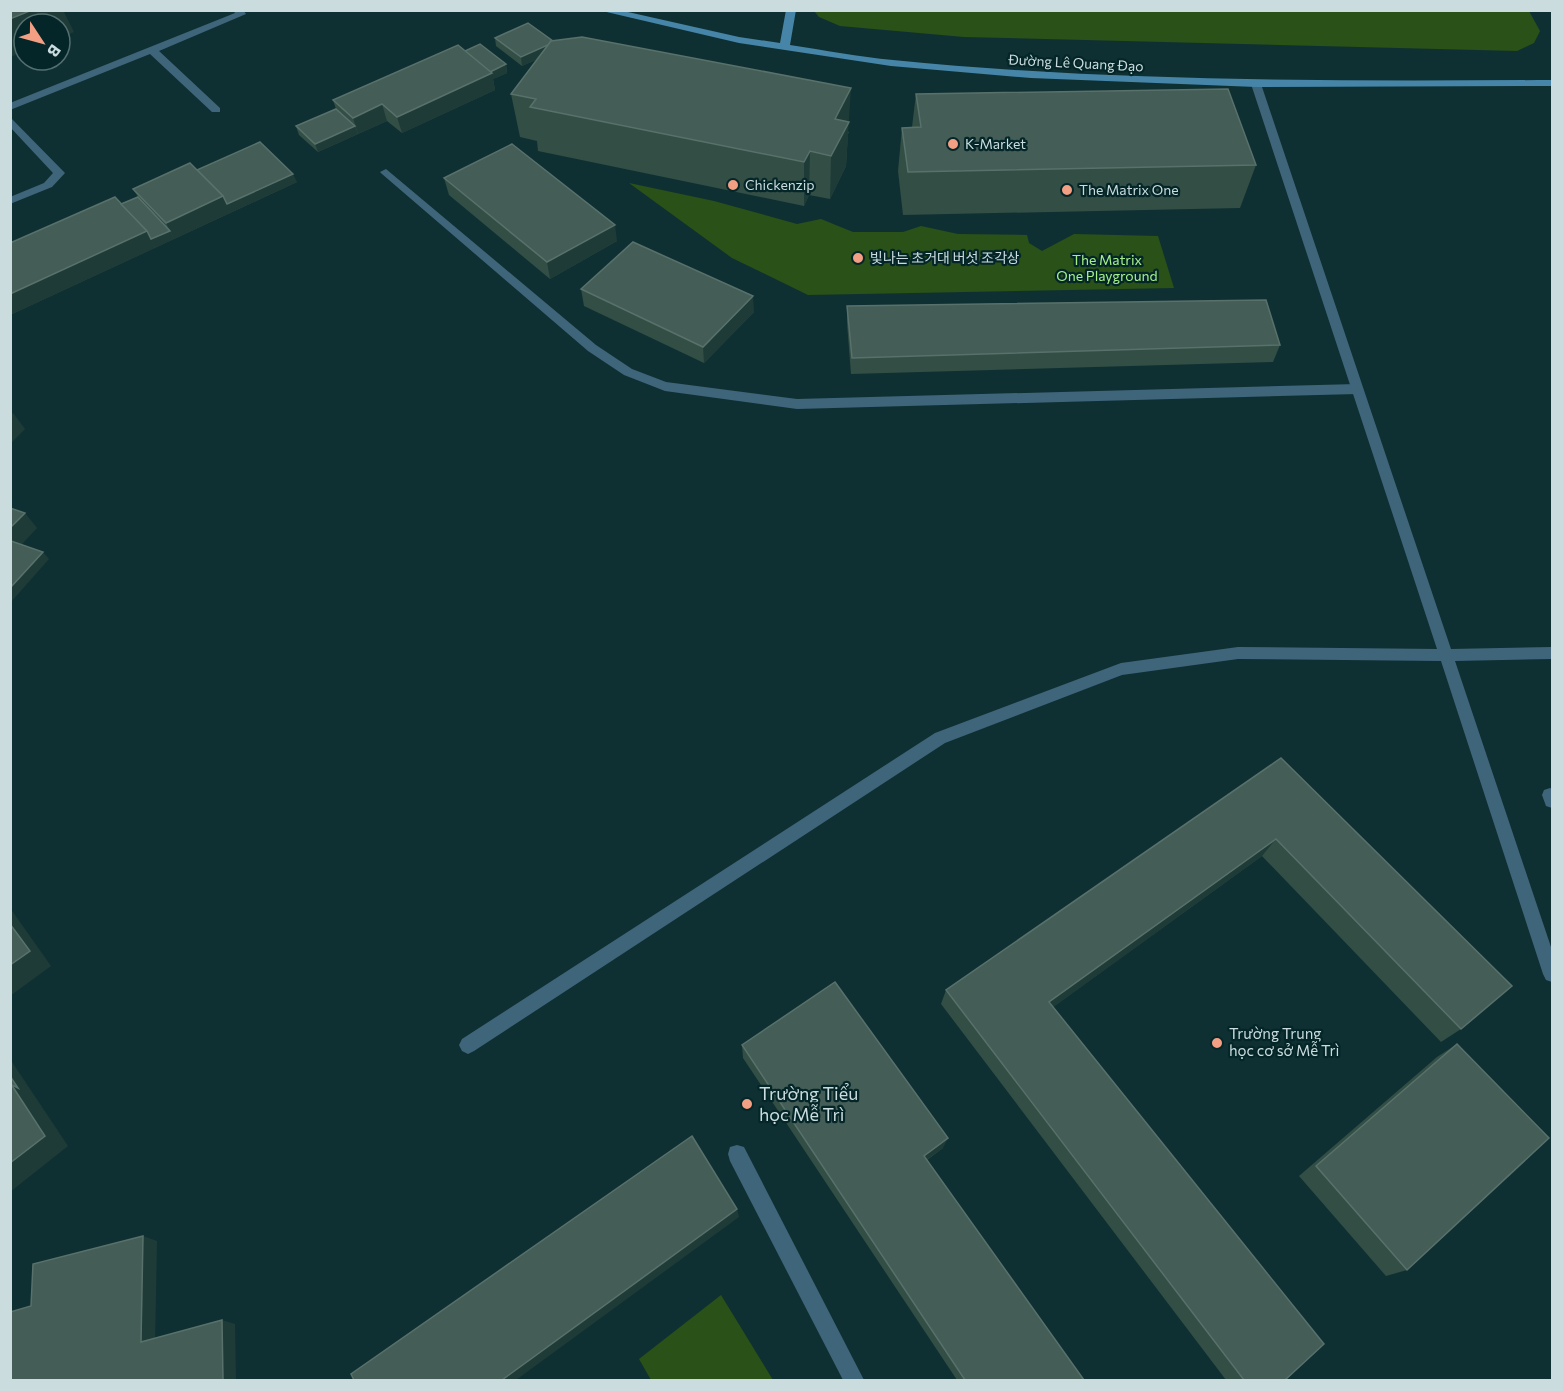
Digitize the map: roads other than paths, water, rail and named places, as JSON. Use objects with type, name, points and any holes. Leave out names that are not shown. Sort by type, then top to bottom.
[{"type":"main road","name":"Đường Lê Quang Đạo","points":[[603,10],[707,34],[891,63],[1019,74],[1256,84],[1552,83]]},
{"type":"main road","points":[[785,45],[791,10]]},
{"type":"street","points":[[10,107],[241,14],[238,10]]},
{"type":"street","points":[[152,50],[216,110]]},
{"type":"street","points":[[1256,84],[1448,655],[1552,974]]},
{"type":"street","points":[[10,120],[59,173],[48,186],[10,201]]},
{"type":"street","points":[[386,172],[592,348],[628,372],[665,386],[797,404],[1357,389]]},
{"type":"street","points":[[468,1045],[940,738],[1121,669],[1238,653],[1448,655],[1552,653]]},
{"type":"street","points":[[737,1154],[854,1380]]},
{"type":"place","name":"K-Market","points":[[953,144]]},
{"type":"place","name":"Chickenzip","points":[[733,185]]},
{"type":"place","name":"The Matrix One","points":[[1067,190]]},
{"type":"place","name":"빛나는 초거대 버섯 조각상","points":[[858,258]]},
{"type":"place","name":"Trường Trung học cơ sở Mễ Trì","points":[[1217,1043]]},
{"type":"place","name":"Trường Tiểu học Mễ Trì","points":[[747,1104]]},
{"type":"park label","name":"The Matrix One Playground","points":[[1107,268]]}]
